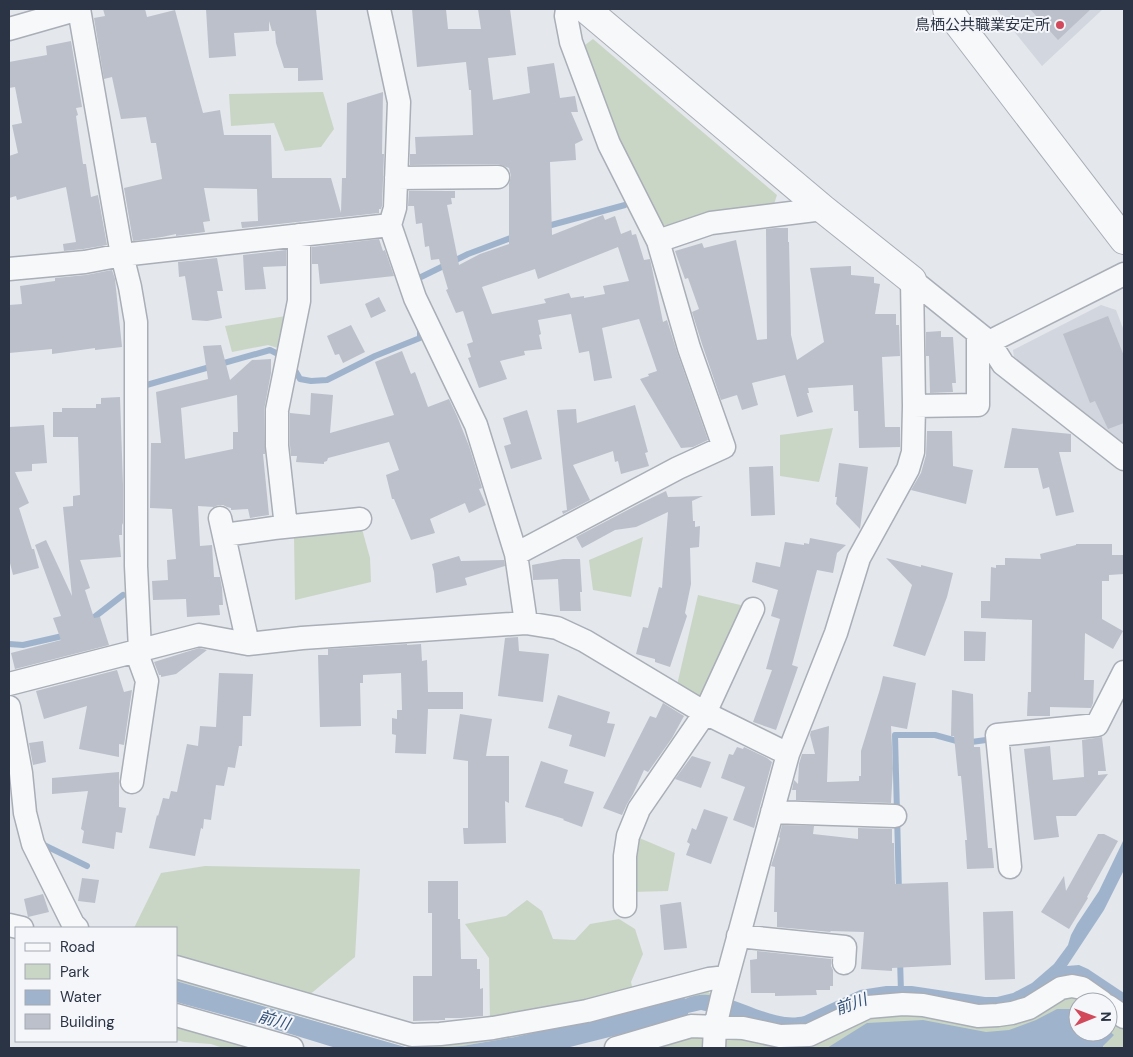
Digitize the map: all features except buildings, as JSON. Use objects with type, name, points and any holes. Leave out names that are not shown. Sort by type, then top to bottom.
[{"type":"street","points":[[9,29],[79,9],[122,255],[136,322],[138,651],[147,681],[132,782]]},
{"type":"street","points":[[379,9],[399,102],[394,208],[390,225],[415,298],[476,425],[516,554],[526,623]]},
{"type":"street","points":[[516,554],[678,468],[724,447],[689,348],[658,241],[609,144],[571,42],[566,16],[567,9]]},
{"type":"street","points":[[586,9],[823,209],[984,338],[1003,364],[1124,459]]},
{"type":"street","points":[[947,9],[1124,240]]},
{"type":"street","points":[[396,178],[498,176]]},
{"type":"street","points":[[658,241],[712,223],[823,209]]},
{"type":"street","points":[[9,270],[85,262],[122,255],[390,225]]},
{"type":"street","points":[[286,527],[277,446],[277,410],[298,301],[299,235]]},
{"type":"street","points":[[984,338],[1124,274]]},
{"type":"street","points":[[719,1013],[788,754],[836,633],[859,558],[908,469],[913,452],[912,280]]},
{"type":"street","points":[[914,406],[978,405],[984,338]]},
{"type":"street","points":[[248,644],[222,526],[286,527],[360,519]]},
{"type":"street","points":[[625,906],[624,856],[628,836],[639,809],[705,713],[753,609]]},
{"type":"street","points":[[9,684],[199,635],[248,644],[302,638],[526,623],[557,628],[585,640],[705,713],[788,754]]},
{"type":"street","points":[[1010,867],[998,735],[1097,725],[1124,672]]},
{"type":"street","points":[[9,718],[21,773],[25,813],[33,844],[76,927]]},
{"type":"street","points":[[772,812],[894,816]]},
{"type":"street","points":[[738,936],[844,947],[844,963]]},
{"type":"street","points":[[178,968],[412,1035],[493,1028],[587,1012],[709,979],[719,1013],[743,1028],[780,1036],[810,1035],[868,1007],[902,1004],[923,1005],[978,1016],[998,1015],[1029,1008],[1061,988],[1072,986],[1082,988],[1088,992]]},
{"type":"street","points":[[616,1048],[691,1026],[719,1013]]},
{"type":"street","points":[[178,1016],[292,1048]]},
{"type":"shaded area","points":[[996,9],[1103,9],[1042,66]]},
{"type":"shaded area","points":[[1101,305],[1116,310],[1124,331],[1124,452],[1015,364],[1013,350]]},
{"type":"green space","points":[[593,39],[777,195],[774,204],[668,227],[657,221],[614,130],[585,45]]},
{"type":"green space","points":[[323,92],[334,129],[321,147],[285,151],[274,123],[231,126],[229,94]]},
{"type":"green space","points":[[292,315],[284,350],[268,345],[232,352],[225,326]]},
{"type":"green space","points":[[833,428],[819,482],[780,476],[780,435]]},
{"type":"green space","points":[[362,529],[370,558],[371,582],[295,600],[294,537]]},
{"type":"green space","points":[[643,537],[631,597],[593,590],[589,560]]},
{"type":"green space","points":[[698,595],[749,607],[701,702],[677,685]]},
{"type":"green space","points":[[637,837],[675,853],[668,891],[631,892]]},
{"type":"green space","points":[[205,866],[360,869],[355,957],[308,996],[178,960],[178,927],[134,927],[161,873]]},
{"type":"green space","points":[[527,900],[542,911],[553,939],[575,940],[590,924],[619,919],[635,929],[643,954],[631,982],[634,995],[490,1023],[489,958],[465,924],[506,916]]},
{"type":"green space","points":[[178,976],[407,1042],[493,1035],[551,1025],[671,994],[691,990],[705,990],[711,995],[685,999],[683,992],[602,1017],[515,1037],[462,1046],[435,1048],[406,1046],[178,982]]},
{"type":"green space","points":[[1061,994],[1068,996],[1068,1042],[1118,1042],[1118,1020],[1124,1024],[1124,1048],[721,1048],[721,1036],[866,1015]]},
{"type":"green space","points":[[178,1024],[266,1048],[223,1048],[211,1044],[178,1040]]},
{"type":"green space","points":[[681,1036],[704,1037],[704,1048],[638,1048]]},
{"type":"water","name":"前川","points":[[1124,839],[1124,870],[1104,910],[1067,966],[1079,965],[1088,969],[1124,993],[1124,1003],[1118,999],[1118,992],[1108,992],[1089,979],[1081,977],[1006,1009],[919,999],[808,1029],[772,1027],[701,1010],[688,1013],[689,1017],[566,1048],[435,1048],[462,1046],[515,1037],[602,1017],[683,993],[685,999],[699,995],[714,995],[775,1015],[790,1017],[804,1016],[860,990],[886,986],[912,986],[985,997],[997,997],[1013,993],[1032,983],[1054,964],[1068,945],[1077,924],[1099,891]]},
{"type":"water","name":"前川","points":[[178,982],[405,1047],[435,1048],[336,1048],[178,1003]]},
{"type":"water","points":[[1057,1009],[1068,1009],[1068,1042],[1107,1042],[1103,1048],[827,1048],[867,1023],[923,1020],[986,1032],[1009,1030],[1036,1020]]},
{"type":"waterway","points":[[544,227],[625,205]]},
{"type":"waterway","points":[[419,278],[468,254],[516,236]]},
{"type":"waterway","points":[[292,365],[300,379],[311,381],[327,380],[375,356],[420,338],[420,327]]},
{"type":"waterway","points":[[143,386],[270,350],[282,356]]},
{"type":"waterway","points":[[88,622],[123,595]]},
{"type":"waterway","points":[[9,644],[23,645],[67,635]]},
{"type":"waterway","points":[[899,892],[895,735],[935,735],[964,743],[986,740]]},
{"type":"waterway","points":[[44,845],[87,866]]},
{"type":"waterway","points":[[900,959],[901,992]]},
{"type":"place","name":"鳥栖公共職業安定所","points":[[1060,25]]}]
